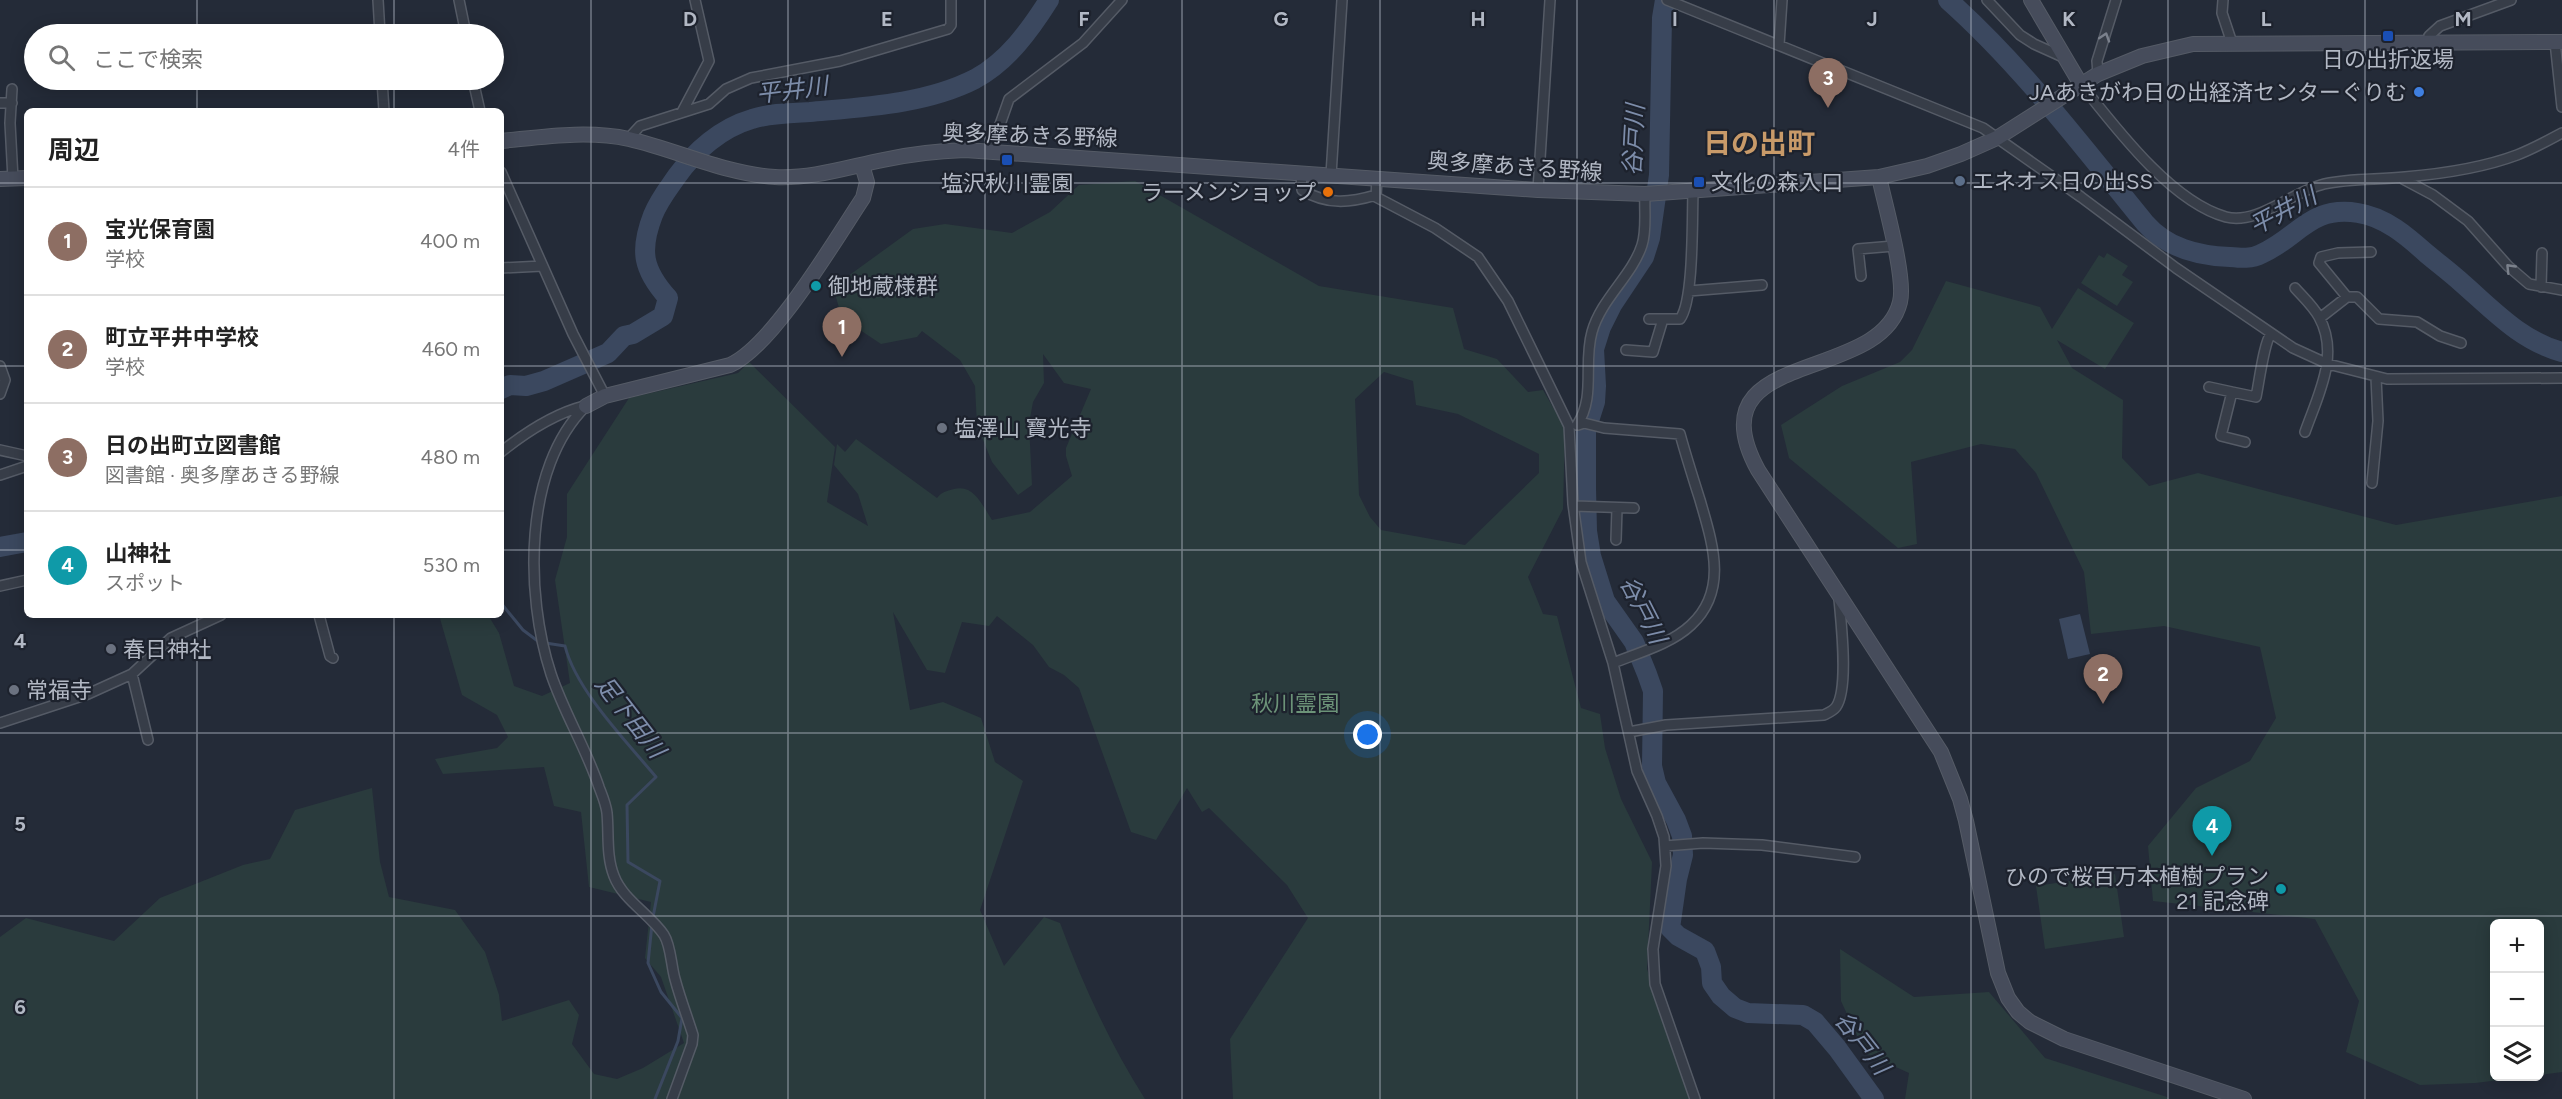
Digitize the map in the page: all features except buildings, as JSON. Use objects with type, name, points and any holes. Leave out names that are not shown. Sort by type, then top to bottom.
[{"type":"main road","points":[[2031,0],[2065,58],[2076,86]]},
{"type":"main road","name":"奥多摩あきる野線","points":[[628,139],[755,175],[786,177],[817,174],[936,151],[991,150],[1538,190],[1645,194],[1693,192],[1878,177],[1927,166],[1997,138],[2098,74],[2164,49],[2193,44],[2232,43],[2559,42]]},
{"type":"main road","points":[[504,141],[588,135],[628,139]]},
{"type":"main road","points":[[586,406],[605,396],[730,365],[742,360],[755,349],[810,277],[863,198],[867,182],[862,165]]},
{"type":"main road","points":[[1878,177],[1901,280],[1901,300],[1890,324],[1867,343],[1769,383],[1757,392],[1744,414],[1742,428],[1744,443],[1750,456],[1941,752],[1952,776],[1966,820],[1998,973],[2008,998],[2018,1012],[2031,1022],[2064,1039],[2244,1099]]},
{"type":"street","points":[[378,0],[379,24]]},
{"type":"street","points":[[459,0],[464,24]]},
{"type":"street","points":[[682,112],[709,61],[694,0]]},
{"type":"street","points":[[628,139],[640,126],[709,104],[726,89],[751,78],[840,61],[948,29],[951,25],[951,0]]},
{"type":"street","points":[[991,150],[1009,99],[1083,43],[1122,0]]},
{"type":"street","points":[[1331,175],[1342,0]]},
{"type":"street","points":[[1538,190],[1550,0]]},
{"type":"street","points":[[1667,0],[1976,124],[2082,197],[2176,268],[2271,334],[2293,348],[2328,364],[2376,377],[2401,379],[2562,378]]},
{"type":"street","points":[[1779,45],[1782,0]]},
{"type":"street","points":[[1987,0],[2020,35],[2065,58]]},
{"type":"street","points":[[2098,74],[2097,61],[2116,0]]},
{"type":"street","points":[[2223,0],[2222,13],[2232,43]]},
{"type":"street","points":[[2429,43],[2429,36],[2440,26],[2511,0]]},
{"type":"street","points":[[2559,42],[2562,107]]},
{"type":"street","points":[[2076,86],[2128,145],[2193,200],[2206,209],[2240,219],[2252,217],[2290,196],[2323,184],[2379,177],[2401,177],[2501,160],[2527,151],[2562,133]]},
{"type":"street","points":[[12,89],[10,123],[13,179]]},
{"type":"street","points":[[383,90],[384,108]]},
{"type":"street","points":[[475,90],[479,108]]},
{"type":"street","points":[[0,103],[12,103]]},
{"type":"street","points":[[1301,173],[1302,190],[1316,198],[1344,202],[1376,195],[1435,228],[1478,257],[1508,301],[1573,425],[1581,562],[1613,663],[1641,783],[1658,816],[1665,846],[1666,866],[1654,937],[1653,966],[1661,1005],[1695,1099]]},
{"type":"street","points":[[2401,177],[2433,195],[2468,220],[2519,277],[2529,284],[2562,290]]},
{"type":"street","points":[[1376,195],[1377,178]]},
{"type":"street","points":[[504,179],[573,334],[605,396]]},
{"type":"street","points":[[1649,319],[1680,319],[1684,314],[1689,291],[1693,192]]},
{"type":"street","points":[[1573,425],[1585,410],[1590,386],[1588,354],[1592,332],[1614,290],[1638,256],[1643,242],[1645,194]]},
{"type":"street","points":[[1860,276],[1858,249],[1894,246]]},
{"type":"street","points":[[2347,297],[2319,263],[2321,257],[2338,253],[2371,252]]},
{"type":"street","points":[[2541,287],[2542,253]]},
{"type":"street","points":[[504,268],[542,266]]},
{"type":"street","points":[[1689,291],[1762,285]]},
{"type":"street","points":[[2295,288],[2320,318],[2329,354],[2328,364],[2305,432]]},
{"type":"street","points":[[2320,318],[2347,297],[2357,297],[2379,319],[2417,322],[2440,336],[2461,342]]},
{"type":"street","points":[[1626,350],[1653,352],[1663,319]]},
{"type":"street","points":[[2209,387],[2256,397],[2263,369],[2266,340],[2271,334]]},
{"type":"street","points":[[0,366],[5,380],[0,394]]},
{"type":"street","points":[[2372,483],[2378,413],[2376,377]]},
{"type":"street","points":[[2221,436],[2232,392]]},
{"type":"street","points":[[504,450],[562,411],[586,406]]},
{"type":"street","points":[[586,406],[562,437],[542,491],[535,540],[536,590],[544,651],[551,675],[607,810],[610,865],[614,878],[665,936],[675,978],[693,1035],[692,1044],[672,1099]]},
{"type":"street","points":[[1573,425],[1584,423],[1604,428],[1680,434],[1715,554],[1716,577],[1708,603],[1692,625],[1673,637],[1613,663]]},
{"type":"street","points":[[2211,433],[2245,442]]},
{"type":"street","points":[[0,450],[24,455]]},
{"type":"street","points":[[0,474],[24,467]]},
{"type":"street","points":[[1577,506],[1634,508]]},
{"type":"street","points":[[1616,540],[1617,508]]},
{"type":"street","points":[[0,586],[24,581]]},
{"type":"street","points":[[1629,732],[1666,725],[1808,717],[1824,715],[1835,708],[1840,696],[1843,674],[1839,593]]},
{"type":"street","points":[[0,723],[88,694],[132,674],[171,638],[214,618]]},
{"type":"street","points":[[320,618],[330,656],[333,658]]},
{"type":"street","points":[[132,674],[148,740]]},
{"type":"street","points":[[1665,846],[1703,843],[1762,844],[1855,857]]},
{"type":"green space","name":"秋川霊園","points":[[1135,181],[1319,286],[1453,308],[1464,349],[1497,359],[1528,392],[1543,390],[1565,428],[1563,509],[1528,577],[1543,614],[1557,616],[1581,708],[1600,714],[1605,748],[1621,799],[1652,862],[1647,969],[1690,1099],[1233,1099],[1230,1039],[1308,918],[1287,885],[1209,808],[1202,812],[1187,788],[1156,840],[1131,832],[1079,688],[1064,675],[1049,667],[1033,645],[997,616],[989,626],[962,622],[945,673],[927,670],[893,612],[910,710],[943,702],[981,718],[995,762],[1023,781],[980,910],[1004,966],[1044,917],[1060,923],[1098,1014],[1145,1099],[0,1099],[0,937],[26,918],[114,941],[160,898],[243,865],[270,859],[295,810],[372,788],[380,862],[389,897],[455,910],[485,952],[499,995],[502,1021],[569,1000],[579,1015],[572,1044],[594,1074],[617,1079],[643,1068],[684,1043],[661,977],[645,958],[651,902],[589,887],[581,812],[554,806],[544,767],[443,774],[435,759],[497,748],[508,737],[497,715],[462,695],[440,618],[490,618],[499,633],[514,686],[542,696],[570,683],[555,580],[567,537],[567,494],[629,398],[738,373],[749,362],[835,447],[827,502],[868,526],[858,494],[834,465],[837,444],[845,452],[856,439],[937,498],[949,490],[961,488],[967,490],[977,497],[992,520],[1030,512],[1072,476],[1066,448],[1091,389],[1064,383],[1043,354],[1044,383],[1033,402],[1029,424],[1032,485],[1018,495],[992,462],[977,425],[975,386],[960,360],[922,331],[917,337],[881,344],[842,318],[833,287],[913,229],[945,224],[1012,233],[1050,212],[1079,185]],"holes":[[[1384,372],[1413,381],[1416,405],[1458,414],[1539,454],[1539,473],[1465,545],[1381,530],[1370,517],[1359,495],[1355,399]]]},
{"type":"green space","points":[[2107,253],[2128,266],[2122,275],[2133,282],[2117,306],[2081,283],[2099,255],[2104,258]]},
{"type":"green space","points":[[1946,281],[2040,307],[2052,329],[2078,288],[2134,323],[2105,369],[2057,340],[2072,368],[2123,400],[2122,458],[2149,486],[2198,473],[2396,525],[2562,496],[2562,1072],[2544,1074],[2544,919],[2490,919],[2492,1081],[2420,1085],[2346,1052],[2359,1001],[2315,919],[2153,901],[2148,846],[2196,788],[2250,761],[2276,718],[2260,647],[2164,626],[2091,634],[2084,572],[2036,473],[2015,449],[1981,444],[1911,462],[1917,544],[1898,548],[1789,458],[1781,425],[1842,386],[1900,362],[1912,350]]},
{"type":"green space","points":[[2115,874],[2124,937],[2045,949],[2036,886]]},
{"type":"green space","points":[[1840,949],[1914,997],[1989,992],[2045,1058],[2169,1099],[1905,1099],[1909,1073],[1865,1053],[1841,1001]]},
{"type":"water","points":[[2080,614],[2090,654],[2068,659],[2059,619]]},
{"type":"waterway","name":"平井川","points":[[504,388],[510,385],[526,386],[544,381],[608,353],[624,336],[633,334],[663,316],[668,298],[653,278],[646,259],[646,239],[649,228],[658,204],[677,176],[700,149],[719,134],[741,123],[766,116],[895,103],[956,87],[987,72],[1008,54],[1049,0]]},
{"type":"waterway","name":"谷戸川","points":[[1665,0],[1662,18],[1659,175],[1650,238],[1644,257],[1612,305],[1601,327],[1594,349],[1595,402],[1586,430],[1587,531],[1591,556],[1605,601],[1634,642],[1653,691],[1652,766],[1656,783],[1682,836],[1683,855],[1670,928],[1678,936],[1705,951],[1711,967],[1712,983],[1721,996],[1735,1008],[1748,1013],[1803,1015],[1815,1022],[1874,1099]]},
{"type":"waterway","name":"平井川","points":[[1948,0],[2026,79],[2145,223],[2163,239],[2183,249],[2206,255],[2250,257],[2258,256],[2274,247],[2316,218],[2342,212],[2368,215],[2403,234],[2496,314],[2521,332],[2547,347],[2562,352]]},
{"type":"waterway","name":"平井川","points":[[0,547],[24,543]]},
{"type":"waterway","name":"足下田川","points":[[504,607],[523,630],[539,642],[565,646],[571,663],[591,697],[656,777],[627,805],[628,862],[660,881],[653,917]]},
{"type":"waterway","name":"足下田川","points":[[652,924],[648,963],[661,992],[682,1018],[678,1041],[655,1099]]},
{"type":"place","name":"日の出折返場","points":[[2388,36]]},
{"type":"place","name":"JAあきがわ日の出経済センターぐりむ","points":[[2419,92]]},
{"type":"place","name":"日の出町立図書館","points":[[1828,108]]},
{"type":"place","name":"塩沢秋川霊園","points":[[1007,160]]},
{"type":"place","name":"エネオス日の出SS","points":[[1960,181]]},
{"type":"place","name":"文化の森入口","points":[[1699,182]]},
{"type":"place","name":"ラーメンショップ","points":[[1328,192]]},
{"type":"place","name":"御地蔵様群","points":[[816,286]]},
{"type":"place","name":"宝光保育園","points":[[842,357]]},
{"type":"place","name":"塩澤山 寶光寺","points":[[942,428]]},
{"type":"place","name":"春日神社","points":[[111,649]]},
{"type":"place","name":"常福寺","points":[[14,690]]},
{"type":"place","name":"町立平井中学校","points":[[2103,704]]},
{"type":"place","name":"山神社","points":[[2212,856]]},
{"type":"place","name":"ひので桜百万本植樹プラン 21 記念碑","points":[[2281,889]]},
{"type":"district","name":"日の出町","points":[[1759,143]]}]
